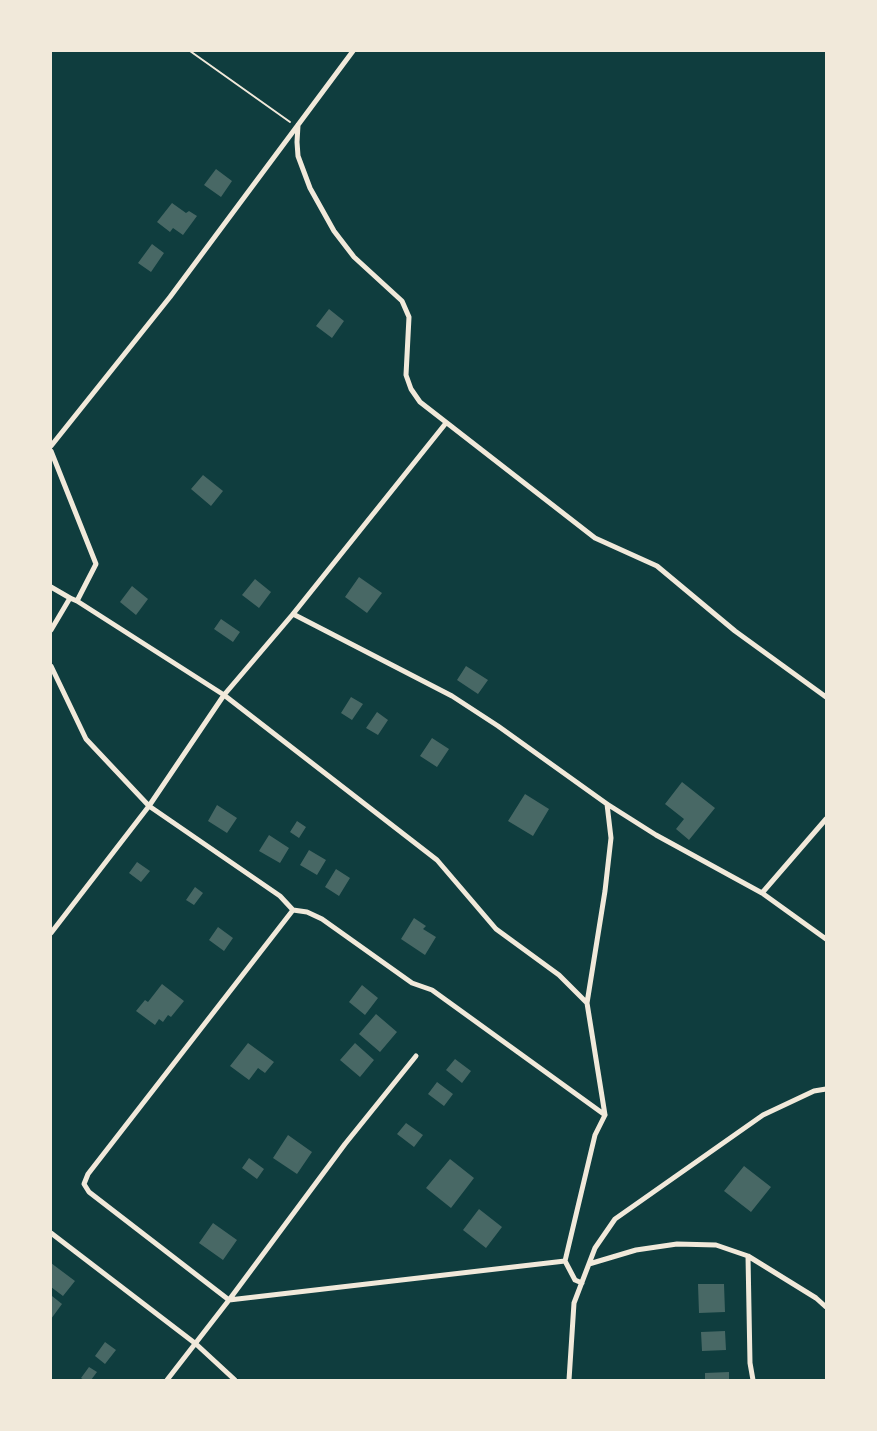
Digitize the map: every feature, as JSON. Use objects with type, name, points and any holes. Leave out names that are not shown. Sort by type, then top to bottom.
[{"type":"street","points":[[76,601],[96,564],[51,449],[170,297],[353,51]]},
{"type":"street","points":[[298,126],[298,156],[310,188],[334,231],[354,257],[402,301],[409,317],[406,375],[411,389],[420,402],[595,538],[657,566],[735,631],[826,697]]},
{"type":"street","points":[[51,933],[149,806],[224,695],[293,614],[446,423]]},
{"type":"street","points":[[51,587],[224,695],[437,860],[496,929],[559,975],[587,1003]]},
{"type":"street","points":[[51,630],[70,598]]},
{"type":"street","points":[[293,614],[452,696],[656,836],[762,893],[826,939]]},
{"type":"street","points":[[51,666],[86,739],[149,806],[280,896],[293,910],[307,912],[322,919],[412,983],[432,990],[605,1115]]},
{"type":"street","points":[[582,1283],[575,1280],[565,1261],[595,1135],[605,1115],[587,1003],[606,891],[611,838],[607,804]]},
{"type":"street","points":[[762,893],[826,819]]},
{"type":"street","points":[[293,910],[88,1174],[84,1184],[89,1192],[229,1300],[565,1261]]},
{"type":"street","points":[[166,1380],[196,1344],[345,1144],[416,1056]]},
{"type":"street","points":[[569,1380],[574,1303],[595,1248],[615,1219],[763,1115],[814,1091],[826,1089]]},
{"type":"street","points":[[51,1233],[196,1344],[235,1380]]},
{"type":"street","points":[[589,1264],[636,1250],[676,1245],[716,1245],[748,1256],[816,1298],[826,1307]]},
{"type":"street","points":[[748,1256],[750,1363],[753,1380]]},
{"type":"path","points":[[190,51],[298,126]]},
{"type":"building","points":[[216,169],[232,181],[221,197],[204,185]]},
{"type":"building","points":[[172,203],[186,213],[189,211],[197,216],[183,235],[173,228],[170,232],[157,222]]},
{"type":"building","points":[[152,244],[164,253],[151,272],[138,263]]},
{"type":"building","points":[[329,309],[344,321],[332,338],[316,326]]},
{"type":"building","points":[[203,475],[223,491],[211,506],[191,489]]},
{"type":"building","points":[[359,577],[382,593],[367,613],[345,597]]},
{"type":"building","points":[[255,579],[271,592],[259,608],[242,595]]},
{"type":"building","points":[[132,586],[148,599],[136,615],[120,602]]},
{"type":"building","points":[[221,619],[240,632],[233,642],[214,629]]},
{"type":"building","points":[[466,666],[488,680],[478,694],[457,680]]},
{"type":"building","points":[[351,697],[363,704],[352,720],[341,713]]},
{"type":"building","points":[[377,712],[388,720],[378,735],[366,728]]},
{"type":"building","points":[[432,738],[449,749],[437,767],[420,756]]},
{"type":"building","points":[[682,782],[715,808],[689,840],[676,829],[684,819],[665,804]]},
{"type":"building","points":[[525,794],[549,809],[533,836],[508,821]]},
{"type":"building","points":[[217,805],[237,818],[227,833],[208,821]]},
{"type":"building","points":[[297,821],[306,827],[299,838],[290,832]]},
{"type":"building","points":[[269,835],[289,848],[280,863],[259,851]]},
{"type":"building","points":[[309,850],[326,860],[317,875],[300,865]]},
{"type":"building","points":[[137,862],[150,871],[141,882],[129,873]]},
{"type":"building","points":[[336,869],[350,878],[339,896],[325,887]]},
{"type":"building","points":[[195,887],[203,893],[194,905],[186,900]]},
{"type":"building","points":[[414,918],[426,926],[423,929],[436,937],[425,955],[401,939]]},
{"type":"building","points":[[218,927],[233,938],[224,951],[209,940]]},
{"type":"building","points":[[162,984],[184,1001],[171,1017],[168,1015],[163,1022],[159,1019],[155,1025],[136,1011],[145,1000],[148,1002]]},
{"type":"building","points":[[362,985],[378,998],[365,1015],[349,1002]]},
{"type":"building","points":[[376,1014],[397,1032],[380,1052],[359,1034]]},
{"type":"building","points":[[248,1043],[274,1062],[265,1073],[258,1068],[249,1080],[230,1066]]},
{"type":"building","points":[[355,1043],[374,1060],[360,1077],[340,1060]]},
{"type":"building","points":[[455,1059],[471,1071],[462,1083],[446,1070]]},
{"type":"building","points":[[437,1082],[453,1094],[444,1106],[428,1094]]},
{"type":"building","points":[[406,1123],[423,1135],[414,1147],[397,1134]]},
{"type":"building","points":[[288,1135],[312,1152],[297,1174],[273,1158]]},
{"type":"building","points":[[249,1158],[264,1169],[257,1179],[242,1168]]},
{"type":"building","points":[[450,1159],[474,1178],[451,1208],[426,1188]]},
{"type":"building","points":[[744,1166],[771,1187],[751,1212],[724,1191]]},
{"type":"building","points":[[479,1209],[502,1227],[486,1248],[463,1230]]},
{"type":"building","points":[[213,1223],[237,1240],[223,1260],[199,1243]]},
{"type":"building","points":[[51,1263],[75,1281],[63,1296],[51,1287]]},
{"type":"building","points":[[698,1284],[724,1284],[725,1312],[699,1313]]},
{"type":"building","points":[[52,1296],[62,1304],[51,1319],[51,1298]]},
{"type":"building","points":[[725,1331],[726,1350],[702,1351],[701,1332]]},
{"type":"building","points":[[105,1342],[116,1350],[105,1364],[95,1356]]},
{"type":"building","points":[[89,1367],[97,1372],[91,1380],[84,1380],[81,1378]]},
{"type":"building","points":[[729,1372],[729,1380],[705,1380],[705,1373]]}]
